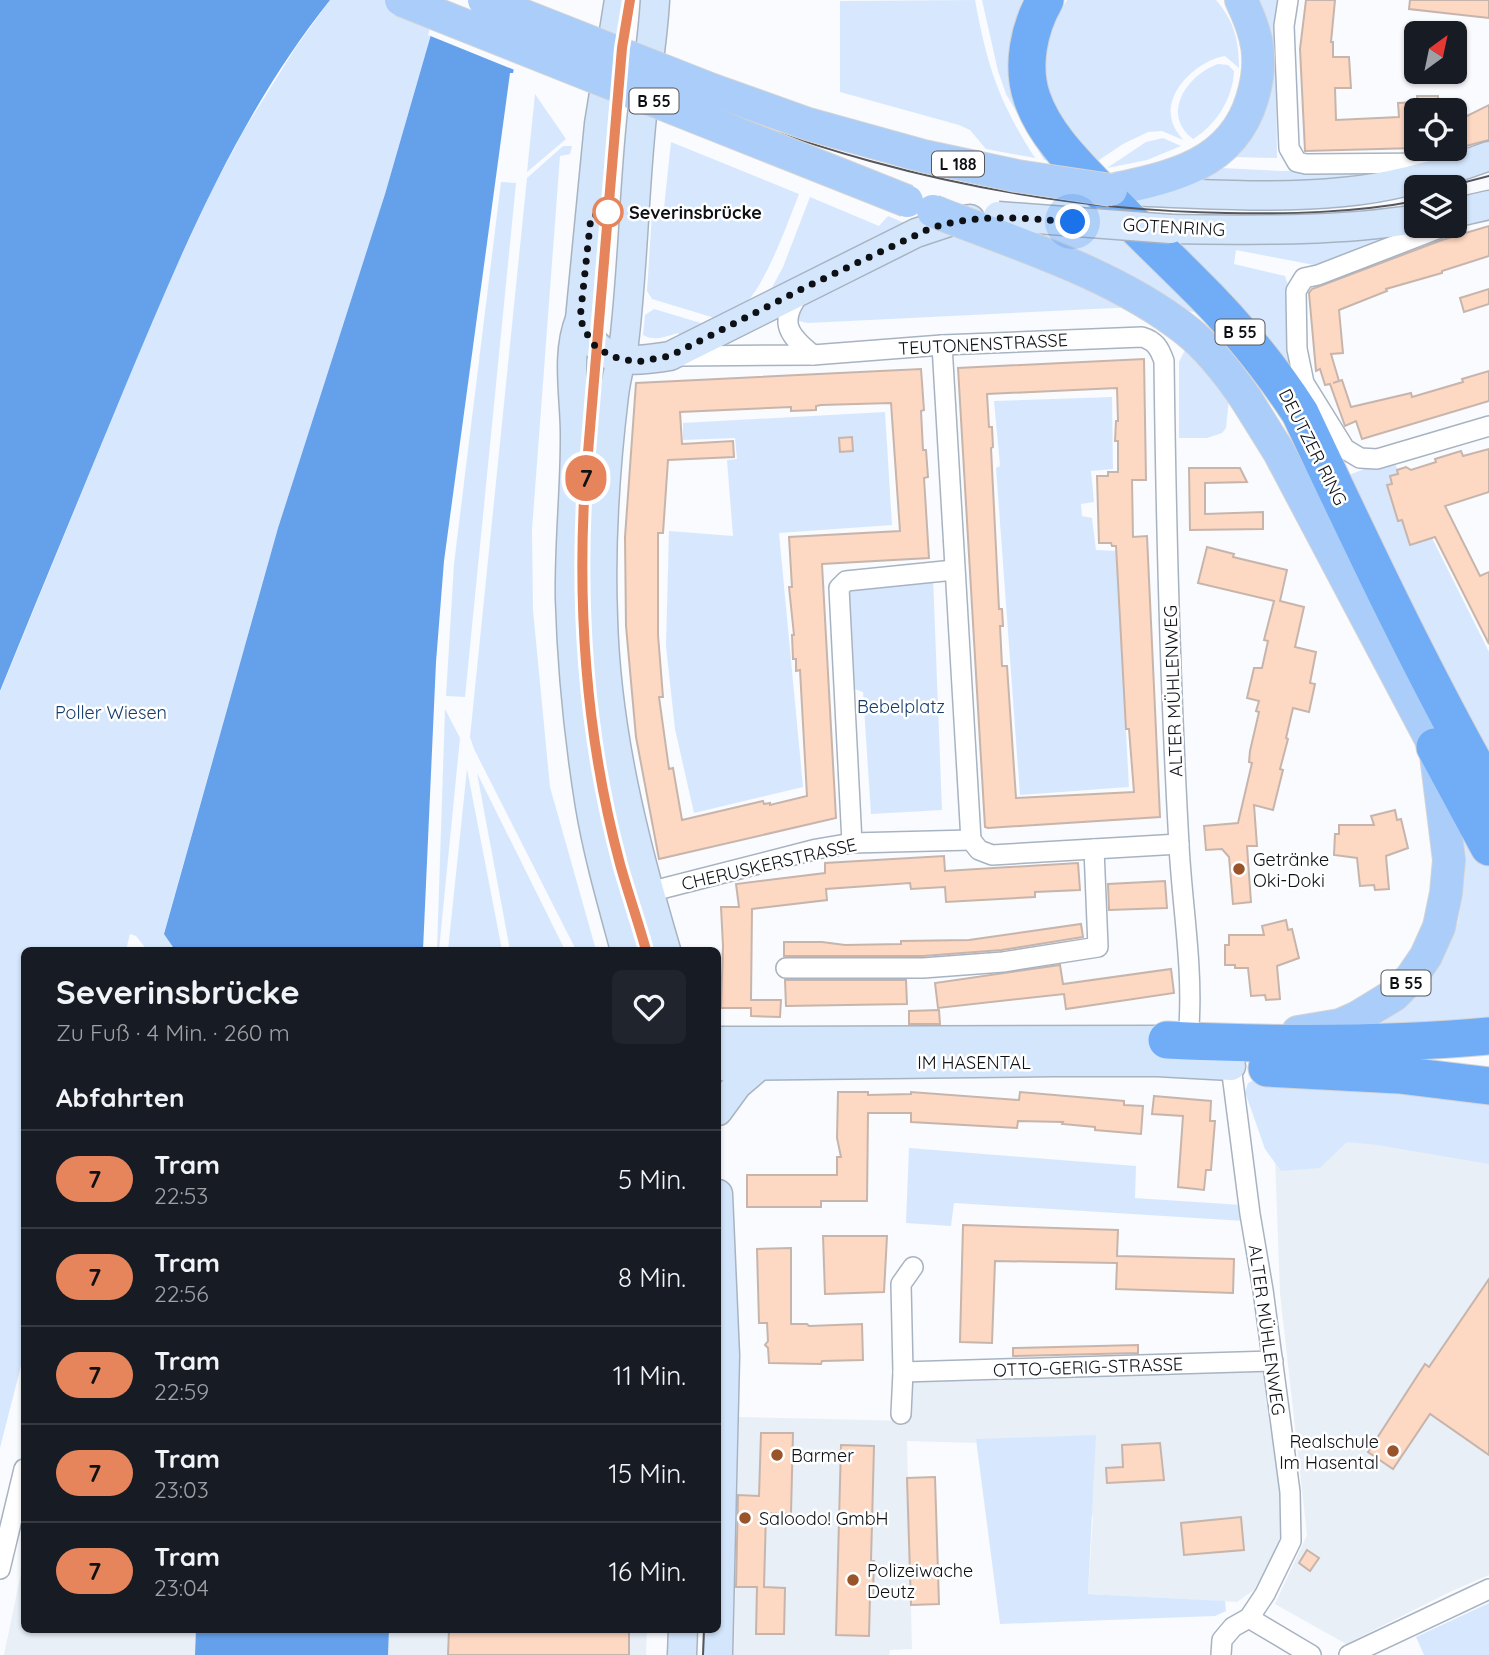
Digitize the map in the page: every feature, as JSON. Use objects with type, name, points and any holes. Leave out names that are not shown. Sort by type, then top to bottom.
[{"type":"highway","name":"DEUTZER RING","points":[[1045,0],[1032,31],[1027,76],[1032,97],[1046,127],[1071,159],[1105,189],[1242,334],[1288,395],[1300,413],[1369,560],[1451,722],[1489,790]]},
{"type":"highway","name":"DEUTZER RING","points":[[1435,747],[1489,847]]},
{"type":"highway","name":"B 55","points":[[1170,1039],[1343,1044],[1489,1036]]},
{"type":"highway","points":[[1231,1066],[1399,1075],[1489,1086]]},
{"type":"main road","name":"DEUTZER RING","points":[[401,0],[1102,280],[1162,313],[1188,331],[1210,352],[1246,399],[1279,452],[1435,747]]},
{"type":"main road","name":"B 55","points":[[484,0],[687,80],[808,124]]},
{"type":"main road","points":[[619,0],[599,124],[580,319],[573,356],[575,441],[570,600],[575,678],[590,806],[624,947]]},
{"type":"main road","points":[[656,0],[642,117],[629,360],[614,393],[603,512],[603,619],[607,678],[620,775],[665,947]]},
{"type":"main road","points":[[1105,189],[1144,183],[1196,166],[1220,150],[1236,134],[1247,116],[1260,75],[1254,26],[1241,0]]},
{"type":"main road","name":"L 188","points":[[808,124],[937,159],[1017,176],[1105,189]]},
{"type":"main road","name":"GOTENRING","points":[[1105,189],[1208,195],[1343,192],[1412,179],[1480,159]]},
{"type":"main road","name":"GOTENRING","points":[[670,356],[804,288],[949,222],[999,216],[1171,229],[1244,230],[1351,226],[1404,220]]},
{"type":"main road","points":[[580,319],[597,348],[629,360]]},
{"type":"main road","name":"TEUTONENSTRASSE","points":[[629,360],[670,356]]},
{"type":"main road","name":"B 55","points":[[1170,1039],[1248,1037],[1340,1025],[1394,995],[1411,978],[1426,956],[1439,927],[1446,894],[1449,860],[1435,747]]},
{"type":"main road","name":"IM HASENTAL","points":[[721,1041],[1170,1039]]},
{"type":"main road","name":"IM HASENTAL","points":[[721,1066],[1028,1062],[1157,1062],[1231,1066]]},
{"type":"main road","points":[[721,1107],[743,1080],[759,1066]]},
{"type":"main road","points":[[721,1263],[725,1356],[721,1527]]},
{"type":"main road","points":[[682,1655],[683,1633]]},
{"type":"main road","points":[[718,1655],[719,1633]]},
{"type":"street","name":"GOTENRING","points":[[1288,0],[1284,26],[1289,148],[1297,162],[1393,166],[1480,159]]},
{"type":"street","points":[[1414,238],[1304,278],[1296,291],[1297,349],[1304,383],[1345,449],[1360,458],[1377,459],[1489,426]]},
{"type":"street","points":[[804,288],[792,304],[788,318],[790,334],[813,355]]},
{"type":"street","name":"TEUTONENSTRASSE","points":[[670,356],[813,355],[942,345],[1142,337],[1153,340]]},
{"type":"street","name":"ALTER MÜHLENWEG","points":[[1153,340],[1164,361],[1166,533],[1179,844],[1191,992],[1189,1026],[1170,1039]]},
{"type":"street","points":[[942,345],[971,840]]},
{"type":"street","points":[[852,843],[839,588],[846,581],[954,570]]},
{"type":"street","name":"CHERUSKERSTRASSE","points":[[649,892],[817,849],[852,843],[971,840],[979,850],[992,855],[1179,844]]},
{"type":"street","points":[[786,968],[923,968],[1003,962],[1098,947],[1094,849]]},
{"type":"street","name":"ALTER MÜHLENWEG","points":[[1221,1655],[1222,1640],[1233,1627],[1249,1618],[1265,1594],[1291,1541],[1290,1492],[1231,1066]]},
{"type":"street","points":[[901,1414],[901,1284],[913,1267]]},
{"type":"street","name":"OTTO-GERIG-STRASSE","points":[[903,1372],[1273,1361]]},
{"type":"street","points":[[0,1569],[21,1482]]},
{"type":"street","points":[[1349,1655],[1489,1589]]},
{"type":"street","points":[[1249,1618],[1311,1655]]},
{"type":"shaded area","name":"Realschule Im Hasental","points":[[1274,1131],[1489,1153],[1489,1575],[1346,1644],[1275,1604],[1307,1535],[1280,1293]]},
{"type":"shaded area","points":[[1267,1367],[1279,1443],[1283,1537],[1258,1587],[1237,1602],[1088,1594],[1093,1517],[976,1439],[977,1443],[907,1441],[912,1649],[890,1650],[889,1655],[734,1655],[739,1417],[907,1421],[909,1377]]},
{"type":"shaded area","points":[[21,1573],[21,1633],[196,1633],[195,1655],[4,1655]]},
{"type":"shaded area","points":[[389,1633],[647,1633],[646,1655],[388,1655]]},
{"type":"green space","name":"Poller Wiesen","points":[[330,0],[441,0],[385,194],[278,528],[164,933],[174,947],[145,947],[136,936],[130,934],[127,947],[21,947],[21,1366],[0,1448],[0,692],[159,304],[211,192],[244,130],[296,47]]},
{"type":"green space","points":[[975,0],[984,45],[996,83],[1012,119],[1035,158],[986,149],[970,130],[959,125],[840,92],[840,1]]},
{"type":"green space","points":[[982,0],[1030,0],[1062,163],[1044,160],[1006,94]]},
{"type":"green space","points":[[1067,0],[1216,0],[1234,31],[1239,68],[1225,56],[1215,59],[1196,69],[1180,86],[1174,95],[1171,116],[1183,140],[1162,131],[1148,132],[1096,162],[1090,162],[1050,103],[1043,78],[1043,64],[1050,36]]},
{"type":"green space","points":[[1254,0],[1281,0],[1276,57],[1277,158],[1234,157],[1251,138],[1245,136]]},
{"type":"green space","points":[[1218,64],[1228,65],[1234,71],[1227,101],[1209,126],[1193,139],[1183,129],[1178,107],[1188,86],[1196,77]]},
{"type":"green space","points":[[535,94],[566,139],[527,172]]},
{"type":"green space","points":[[1163,138],[1181,146],[1147,160],[1107,168],[1146,142]]},
{"type":"green space","points":[[671,142],[799,194],[775,253],[751,297],[735,312],[718,319],[652,299],[647,291],[652,213],[664,208]]},
{"type":"green space","points":[[563,146],[572,146],[570,154],[560,156],[532,530],[533,610],[550,787],[595,947],[574,947],[470,737],[527,178]]},
{"type":"green space","points":[[1222,168],[1280,171],[1410,168],[1371,179],[1192,185],[1203,172],[1210,176]]},
{"type":"green space","points":[[501,182],[516,183],[465,697],[446,696],[454,564]]},
{"type":"green space","points":[[810,197],[879,226],[888,216],[909,225],[768,295],[783,267]]},
{"type":"green space","points":[[1017,229],[1135,237],[1213,315],[1157,306],[808,323],[799,321],[795,315],[804,299],[878,261],[954,234]]},
{"type":"green space","points":[[1396,235],[1314,265],[1236,250],[1234,264],[1285,276],[1290,291],[1296,375],[1175,239]]},
{"type":"green space","points":[[654,309],[701,323],[702,328],[681,339],[678,333],[661,338],[647,337],[643,335],[645,315]]},
{"type":"green space","points":[[1186,348],[1229,398],[1226,428],[1222,433],[1207,438],[1179,438],[1179,362]]},
{"type":"green space","points":[[1112,397],[1113,469],[1091,471],[1094,502],[1081,504],[1082,516],[1092,518],[1096,550],[1116,551],[1129,787],[1020,795],[996,468],[1000,466],[994,401]]},
{"type":"green space","points":[[885,412],[892,525],[779,533],[803,787],[694,813],[675,729],[666,646],[669,531],[733,536],[727,460],[737,459],[735,438],[683,440],[683,423]]},
{"type":"green space","points":[[1392,458],[1489,652],[1489,755],[1344,477]]},
{"type":"green space","name":"Bebelplatz","points":[[933,577],[942,810],[871,814],[863,692],[849,687],[845,588]]},
{"type":"green space","points":[[445,709],[460,738],[439,947],[437,947]]},
{"type":"green space","points":[[467,769],[501,947],[448,947]]},
{"type":"green space","points":[[477,773],[564,947],[509,947]]},
{"type":"green space","points":[[1461,818],[1489,864],[1489,1024],[1368,1033],[1414,999],[1440,962],[1458,922],[1465,873]]},
{"type":"green space","points":[[1259,1078],[1489,1099],[1489,1164],[1347,1142],[1320,1168],[1281,1171],[1265,1149],[1245,1092],[1248,1083]]},
{"type":"green space","points":[[909,1148],[1136,1166],[1135,1198],[1241,1205],[1244,1221],[954,1203],[951,1226],[906,1223]]},
{"type":"green space","points":[[1096,1435],[1088,1594],[1225,1601],[1226,1611],[1215,1616],[1000,1624],[976,1439]]},
{"type":"green space","points":[[1489,1603],[1489,1655],[1424,1655],[1416,1637]]},
{"type":"water","points":[[0,0],[330,0],[267,90],[239,138],[190,236],[0,691]]},
{"type":"water","points":[[441,0],[528,4],[513,73],[510,73],[444,561],[436,662],[423,947],[173,947],[164,934],[278,528],[385,194]]},
{"type":"water","points":[[196,1633],[389,1633],[388,1655],[195,1655]]},
{"type":"pier","points":[[438,0],[532,0],[517,71],[428,35]]},
{"type":"building","points":[[1306,0],[1335,0],[1331,42],[1333,57],[1349,57],[1351,88],[1335,88],[1336,120],[1399,117],[1398,103],[1404,103],[1404,148],[1305,151],[1300,49]]},
{"type":"building","points":[[1410,0],[1489,0],[1489,18],[1409,9]]},
{"type":"building","points":[[1417,96],[1438,96],[1438,98]]},
{"type":"building","points":[[1489,105],[1489,140],[1467,146],[1467,116]]},
{"type":"building","points":[[1489,226],[1489,256],[1386,289],[1387,291],[1339,310],[1343,353],[1331,354],[1351,407],[1411,393],[1412,397],[1463,382],[1462,379],[1489,371],[1489,401],[1362,439],[1356,421],[1345,426],[1330,384],[1325,385],[1320,369],[1316,371],[1309,293],[1312,289],[1442,240],[1467,238],[1467,233]]},
{"type":"building","points":[[1489,289],[1489,304],[1464,312],[1460,298]]},
{"type":"building","points":[[1144,359],[1146,480],[1132,480],[1133,537],[1147,536],[1160,817],[985,827],[958,368]],"holes":[[[1117,388],[1118,421],[1115,441],[1118,441],[1118,472],[1097,476],[1099,543],[1116,546],[1126,729],[1129,729],[1134,792],[1016,798],[1007,666],[1002,666],[1000,626],[1003,626],[1002,609],[999,609],[992,427],[989,427],[987,394]]]},
{"type":"building","points":[[921,369],[923,450],[926,450],[928,477],[924,478],[929,558],[822,564],[836,818],[659,859],[636,737],[626,626],[625,537],[636,383]],"holes":[[[891,403],[900,531],[789,537],[793,659],[796,659],[796,671],[800,670],[807,796],[770,805],[764,804],[763,801],[682,820],[673,768],[669,769],[659,697],[663,697],[658,635],[658,533],[663,533],[668,460],[734,457],[733,441],[682,444],[680,412],[791,407],[791,411],[816,410],[816,406],[821,405]]]},
{"type":"building","points":[[852,437],[853,451],[840,452],[839,438]]},
{"type":"building","points":[[1489,449],[1489,492],[1445,506],[1480,576],[1489,572],[1489,644],[1435,537],[1410,545],[1402,520],[1398,521],[1387,485],[1392,484],[1390,476],[1398,474],[1397,470],[1406,467],[1411,470],[1461,451],[1463,456]]},
{"type":"building","points":[[1189,468],[1240,468],[1247,482],[1205,483],[1205,514],[1263,512],[1263,529],[1190,530]]},
{"type":"building","points":[[1207,547],[1234,554],[1233,557],[1287,570],[1280,601],[1304,607],[1295,647],[1316,652],[1310,683],[1315,684],[1309,712],[1293,708],[1280,769],[1283,770],[1273,810],[1254,805],[1257,846],[1247,846],[1251,902],[1233,904],[1229,857],[1222,849],[1206,850],[1204,826],[1238,823],[1252,763],[1249,762],[1250,751],[1259,712],[1256,711],[1259,701],[1247,698],[1254,668],[1262,668],[1268,641],[1264,640],[1274,601],[1198,583]]},
{"type":"building","points":[[1395,810],[1397,820],[1401,819],[1408,848],[1386,856],[1389,889],[1375,890],[1374,885],[1360,886],[1357,858],[1334,855],[1335,834],[1339,834],[1339,825],[1374,825],[1371,816]]},
{"type":"building","points":[[944,856],[945,871],[1078,863],[1080,890],[1035,892],[1035,897],[946,902],[945,887],[911,889],[910,883],[826,889],[827,900],[752,909],[751,1000],[781,1000],[780,1017],[751,1016],[751,1008],[721,1008],[721,907],[739,907],[736,884],[825,873],[825,863]]},
{"type":"building","points":[[1165,881],[1167,908],[1109,910],[1108,884]]},
{"type":"building","points":[[1286,920],[1288,930],[1292,929],[1299,958],[1277,966],[1280,999],[1266,1000],[1265,995],[1251,996],[1248,968],[1225,965],[1225,945],[1229,945],[1229,935],[1264,935],[1262,926]]},
{"type":"building","points":[[1081,924],[1083,937],[1002,950],[923,956],[784,956],[784,942],[845,945],[969,940]]},
{"type":"building","points":[[1060,965],[1063,984],[1171,969],[1174,993],[1066,1009],[1064,994],[938,1008],[935,983]]},
{"type":"building","points":[[785,980],[906,980],[907,1004],[786,1006]]},
{"type":"building","points":[[939,1010],[940,1024],[909,1024],[909,1011]]},
{"type":"building","points":[[838,1092],[868,1092],[868,1095],[911,1092],[1019,1100],[1020,1092],[1124,1101],[1124,1105],[1143,1106],[1141,1134],[1095,1130],[1095,1127],[1062,1124],[1063,1122],[1018,1121],[1017,1128],[911,1122],[911,1113],[868,1113],[867,1201],[821,1201],[821,1207],[747,1207],[747,1175],[837,1175],[837,1157],[841,1157],[837,1138]]},
{"type":"building","points":[[1154,1096],[1211,1101],[1210,1121],[1215,1121],[1211,1170],[1206,1170],[1204,1190],[1178,1187],[1183,1116],[1152,1114]]},
{"type":"building","points":[[963,1225],[1118,1230],[1117,1256],[1234,1259],[1233,1293],[1116,1289],[1117,1263],[995,1261],[992,1343],[960,1342]]},
{"type":"building","points":[[823,1236],[887,1236],[884,1292],[825,1294]]},
{"type":"building","points":[[791,1248],[791,1324],[862,1324],[863,1360],[822,1361],[821,1364],[769,1363],[768,1348],[765,1345],[768,1341],[767,1323],[759,1323],[757,1249]]},
{"type":"building","points":[[1489,1279],[1489,1455],[1430,1414],[1393,1469],[1368,1452],[1425,1364],[1429,1367]]},
{"type":"building","points":[[1138,1345],[1138,1353],[1013,1356],[1013,1348]]},
{"type":"building","points":[[761,1433],[793,1433],[791,1514],[766,1513],[764,1587],[785,1588],[784,1634],[756,1634],[757,1587],[736,1587],[738,1495],[759,1496]]},
{"type":"building","points":[[1160,1443],[1164,1480],[1107,1483],[1106,1468],[1123,1467],[1122,1445]]},
{"type":"building","points":[[841,1445],[874,1446],[871,1561],[874,1561],[869,1636],[836,1635]]},
{"type":"building","points":[[935,1477],[939,1604],[911,1605],[907,1478]]},
{"type":"building","points":[[1241,1517],[1244,1550],[1184,1555],[1181,1523]]},
{"type":"building","points":[[1307,1550],[1319,1558],[1310,1571],[1299,1563]]},
{"type":"building","points":[[449,1633],[629,1633],[629,1655],[448,1655]]},
{"type":"tram line","points":[[438,0],[760,127],[870,161],[958,182],[1046,198],[1181,212],[1321,212],[1404,203]]},
{"type":"tram line","points":[[630,0],[616,119],[584,500],[583,592],[588,684],[601,774],[620,864],[645,947]]},
{"type":"tram line","name":"7","points":[[630,0],[622,48],[593,381],[581,560],[586,674],[603,783],[620,866],[645,947]]},
{"type":"tram line","points":[[1467,182],[1489,176]]},
{"type":"tram line","points":[[703,1655],[704,1633]]},
{"type":"place","name":"Severinsbrücke","points":[[608,212]]},
{"type":"place","name":"Getränke Oki-Doki","points":[[1239,869]]},
{"type":"place","name":"Realschule Im Hasental","points":[[1393,1451]]},
{"type":"place","name":"Barmer","points":[[777,1455]]},
{"type":"place","name":"Saloodo! GmbH","points":[[745,1518]]},
{"type":"place","name":"Polizeiwache Deutz","points":[[853,1580]]},
{"type":"route","points":[[608,212],[591,216],[580,319],[597,348],[614,357],[636,362],[670,356],[916,233],[949,222],[999,216],[1073,222]]}]
